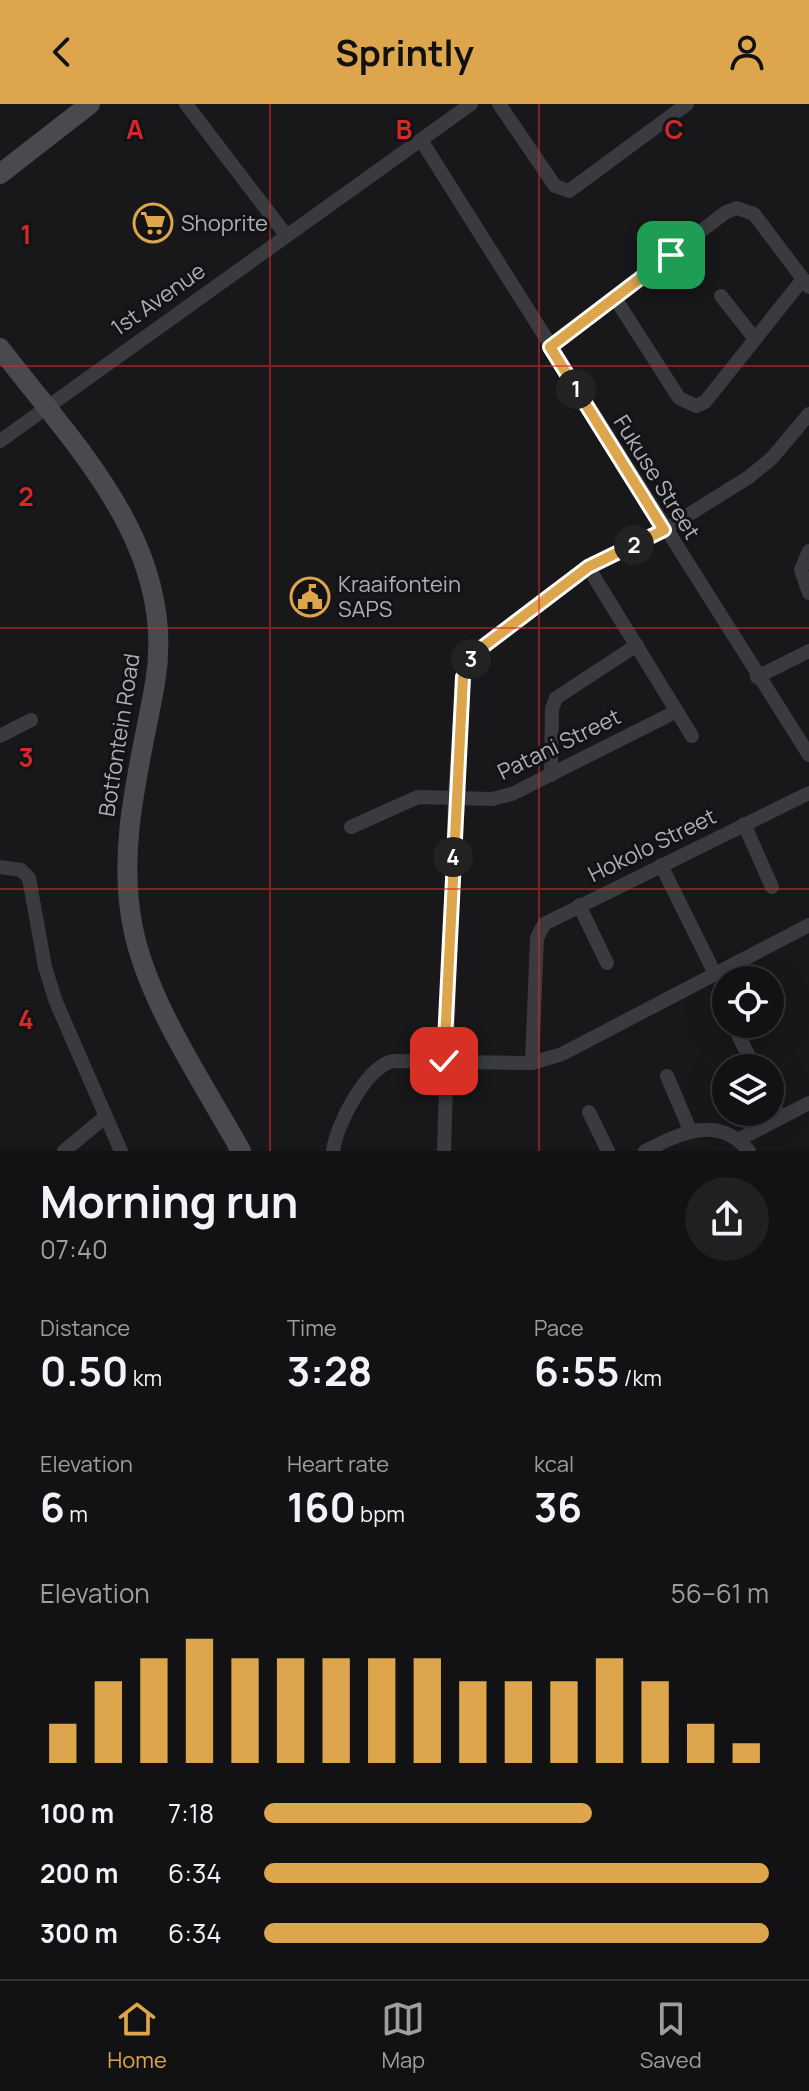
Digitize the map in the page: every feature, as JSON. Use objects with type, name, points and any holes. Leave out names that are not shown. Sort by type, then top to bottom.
[{"type":"main road","points":[[0,174],[90,104]]},
{"type":"main road","name":"Botfontein Road","points":[[0,348],[112,496],[129,523],[143,560],[156,619],[157,649],[156,679],[128,833],[127,894],[133,931],[149,979],[241,1151]]},
{"type":"street","points":[[186,104],[286,235]]},
{"type":"street","name":"1st Avenue","points":[[0,441],[471,104]]},
{"type":"street","points":[[499,104],[555,186],[569,191],[687,104]]},
{"type":"street","name":"Fukuse Street","points":[[421,140],[664,530],[809,755]]},
{"type":"street","points":[[550,347],[726,212],[737,208],[754,214],[806,283],[755,339],[705,402],[691,406],[679,398],[615,298]]},
{"type":"street","points":[[721,296],[755,339]]},
{"type":"street","points":[[444,1151],[444,1061],[455,795],[463,677],[468,663],[476,652],[588,567],[664,530],[749,477],[772,458],[809,414]]},
{"type":"street","points":[[809,551],[801,570],[809,593]]},
{"type":"street","points":[[588,567],[692,736]]},
{"type":"street","points":[[551,775],[552,709],[556,698],[637,645]]},
{"type":"street","points":[[757,677],[809,651]]},
{"type":"street","name":"Patani Street","points":[[351,827],[418,797],[455,795],[502,798],[677,711]]},
{"type":"street","points":[[0,736],[31,720]]},
{"type":"street","name":"Hokolo Street","points":[[532,1063],[539,933],[547,921],[809,793]]},
{"type":"street","name":"Hokolo Street","points":[[744,824],[772,887]]},
{"type":"street","points":[[661,865],[712,968]]},
{"type":"street","points":[[0,867],[21,870],[29,878],[45,967],[56,1002],[121,1151]]},
{"type":"street","name":"Hokolo Street","points":[[579,905],[607,963]]},
{"type":"street","points":[[730,966],[809,925]]},
{"type":"street","points":[[333,1151],[361,1089],[378,1066],[394,1061],[532,1063],[562,1054],[712,976]]},
{"type":"street","points":[[667,1076],[690,1130]]},
{"type":"street","points":[[784,1116],[809,1103]]},
{"type":"street","points":[[589,1112],[608,1151]]},
{"type":"street","points":[[64,1151],[105,1117]]},
{"type":"street","points":[[738,1140],[765,1126]]},
{"type":"street","points":[[645,1151],[690,1130],[718,1130],[738,1140],[749,1151]]},
{"type":"place","name":"Shoprite","points":[[153,223]]},
{"type":"place","name":"Kraaifontein SAPS","points":[[310,597]]},
{"type":"route","points":[[444,1061],[455,795],[463,677],[468,663],[476,652],[588,567],[664,530],[550,347],[671,255]]}]
